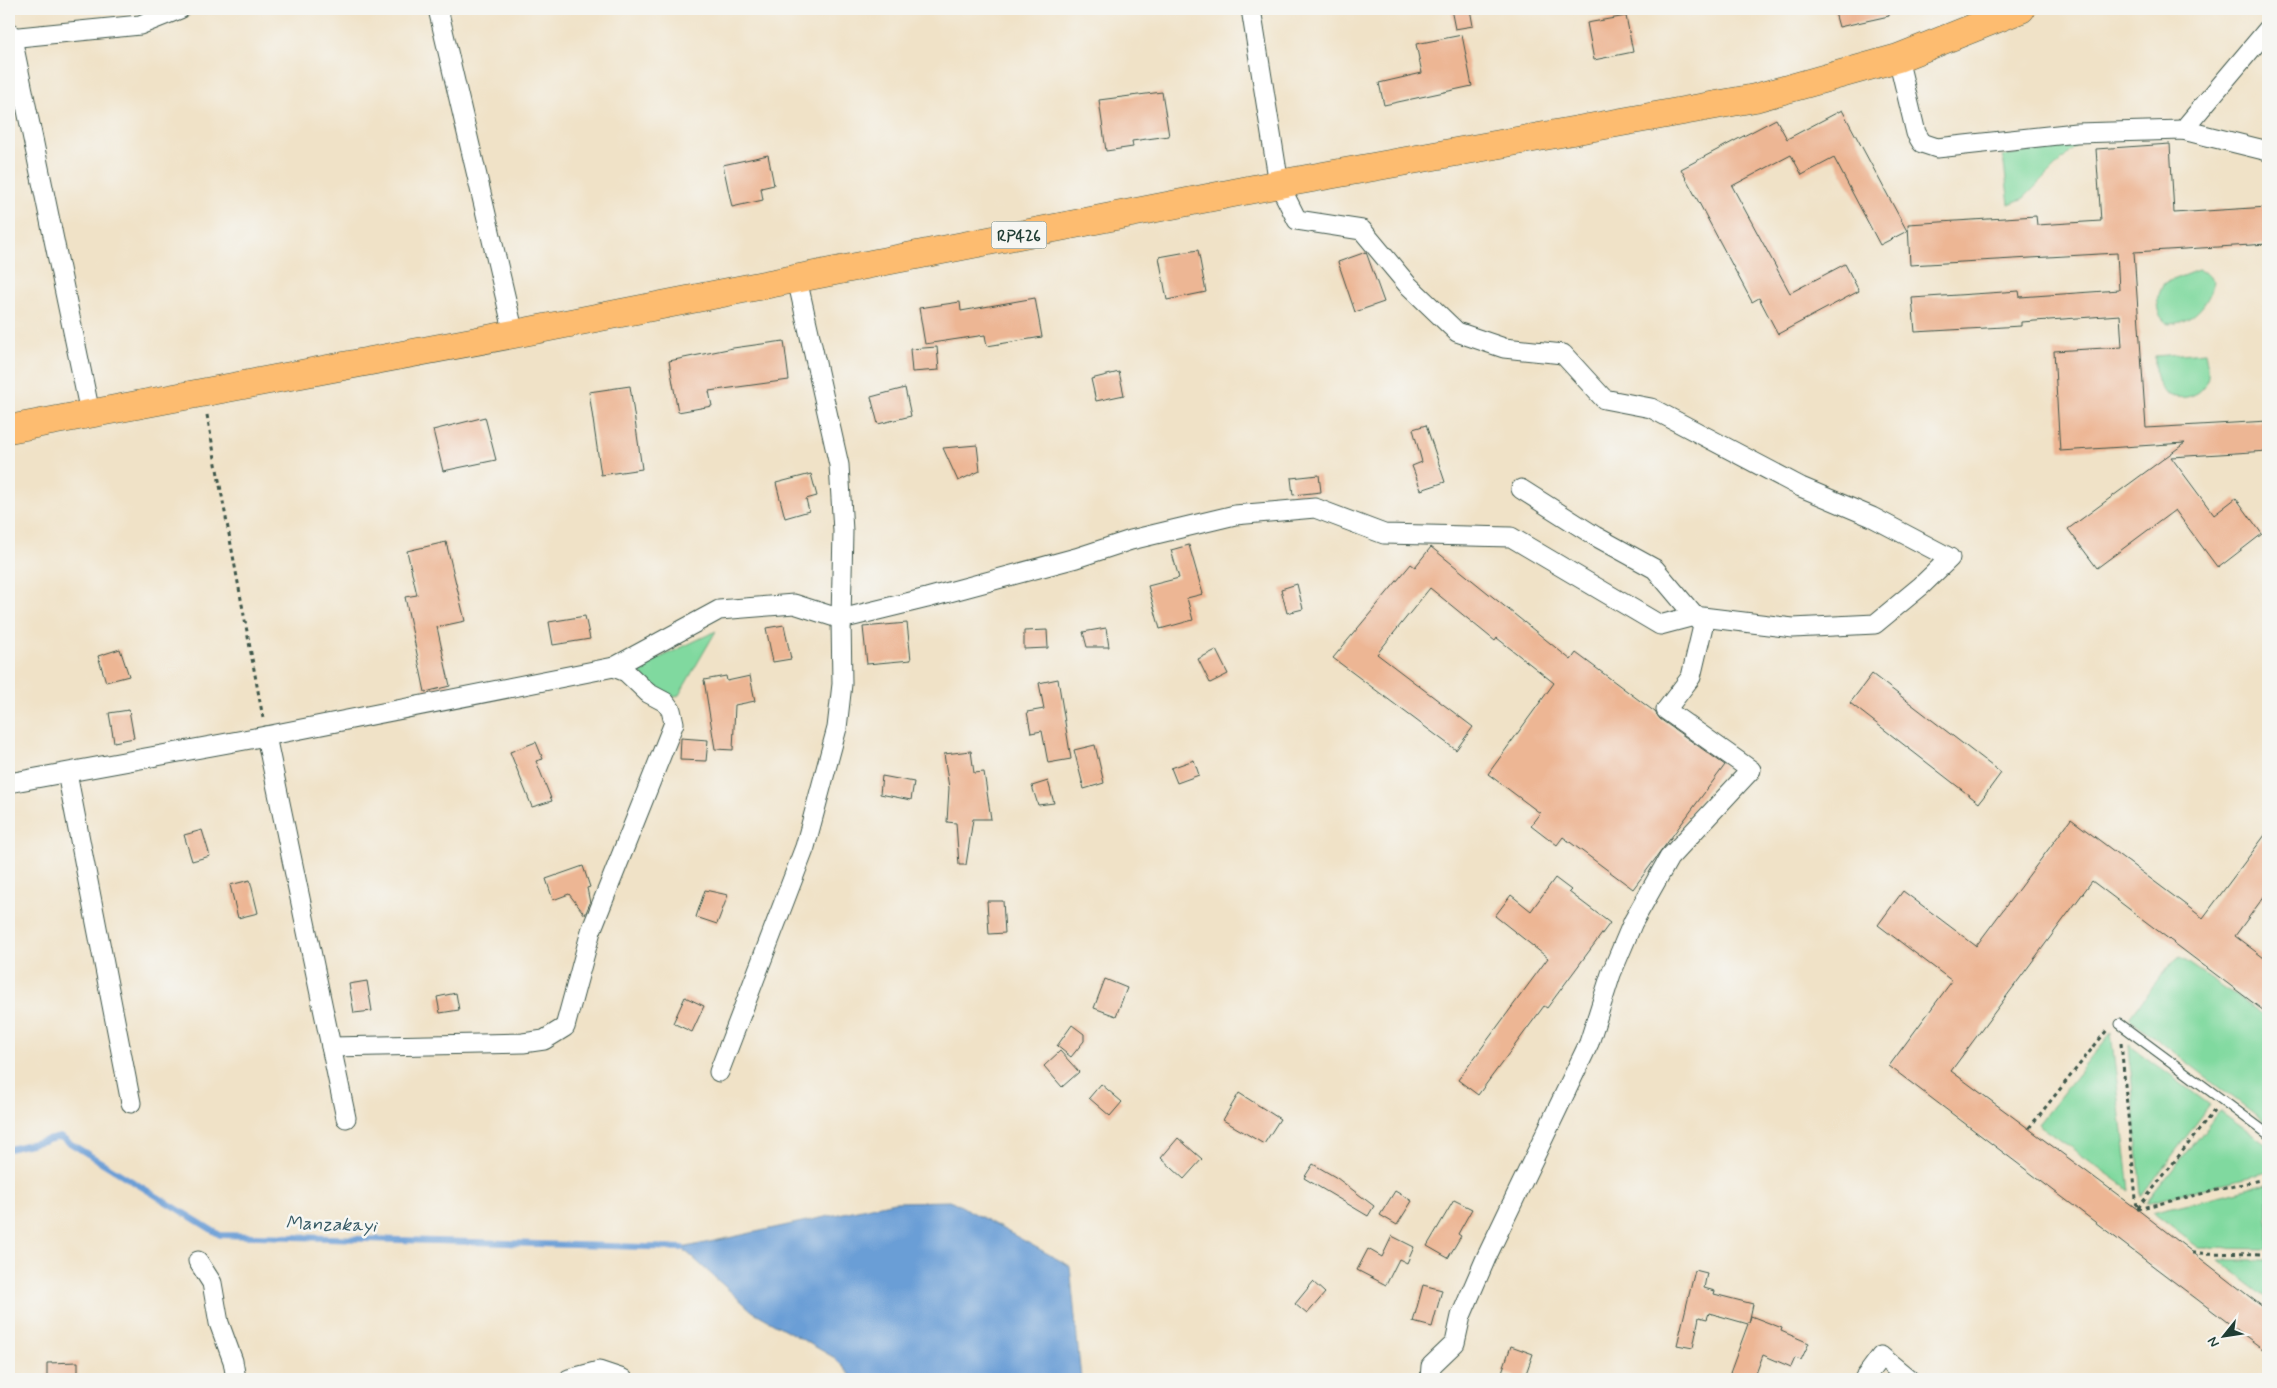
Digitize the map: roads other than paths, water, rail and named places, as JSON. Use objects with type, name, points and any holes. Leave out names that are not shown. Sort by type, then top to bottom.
[{"type":"main road","name":"RP426","points":[[9,428],[514,334],[1279,184],[1754,98],[1898,58],[2018,9]]},
{"type":"street","points":[[90,413],[10,36],[140,25],[180,9]]},
{"type":"street","points":[[438,9],[514,334]]},
{"type":"street","points":[[9,783],[266,736],[614,667],[718,610],[794,604],[841,619],[1076,558],[1131,540],[1235,515],[1315,508],[1384,534],[1511,538],[1660,625],[1694,616],[1792,628],[1875,624],[1921,586],[1950,558],[1872,517],[1801,486],[1651,408],[1604,399],[1563,354],[1504,348],[1457,332],[1407,284],[1362,230],[1297,220],[1279,184],[1252,9]]},
{"type":"street","points":[[2183,130],[2268,29]]},
{"type":"street","points":[[1898,58],[1916,133],[1922,143],[1938,148],[2076,133],[2183,130],[2268,151]]},
{"type":"street","points":[[720,1072],[805,847],[837,728],[842,684],[843,531],[839,465],[797,279]]},
{"type":"street","points":[[1430,1379],[1431,1366],[1455,1343],[1461,1316],[1486,1258],[1589,1043],[1611,974],[1633,922],[1669,858],[1751,770],[1666,710],[1691,677],[1703,626],[1655,569],[1595,536],[1521,489]]},
{"type":"street","points":[[332,1047],[523,1043],[544,1040],[565,1027],[591,931],[674,723],[671,710],[664,702],[648,693],[626,672],[614,667]]},
{"type":"street","points":[[266,736],[346,1118]]},
{"type":"street","points":[[67,773],[131,1103]]},
{"type":"street","points":[[198,1260],[212,1283],[219,1323],[233,1360],[236,1379]]},
{"type":"street","points":[[1864,1379],[1880,1356],[1909,1379]]},
{"type":"street","points":[[569,1379],[599,1371],[622,1379]]},
{"type":"lane","points":[[2120,1024],[2268,1134]]},
{"type":"water","points":[[952,1201],[1070,1266],[1081,1379],[854,1379],[835,1358],[752,1311],[682,1248],[894,1202]]},
{"type":"waterway","name":"Manzakayi","points":[[9,1149],[60,1137],[220,1235],[682,1248]]}]
